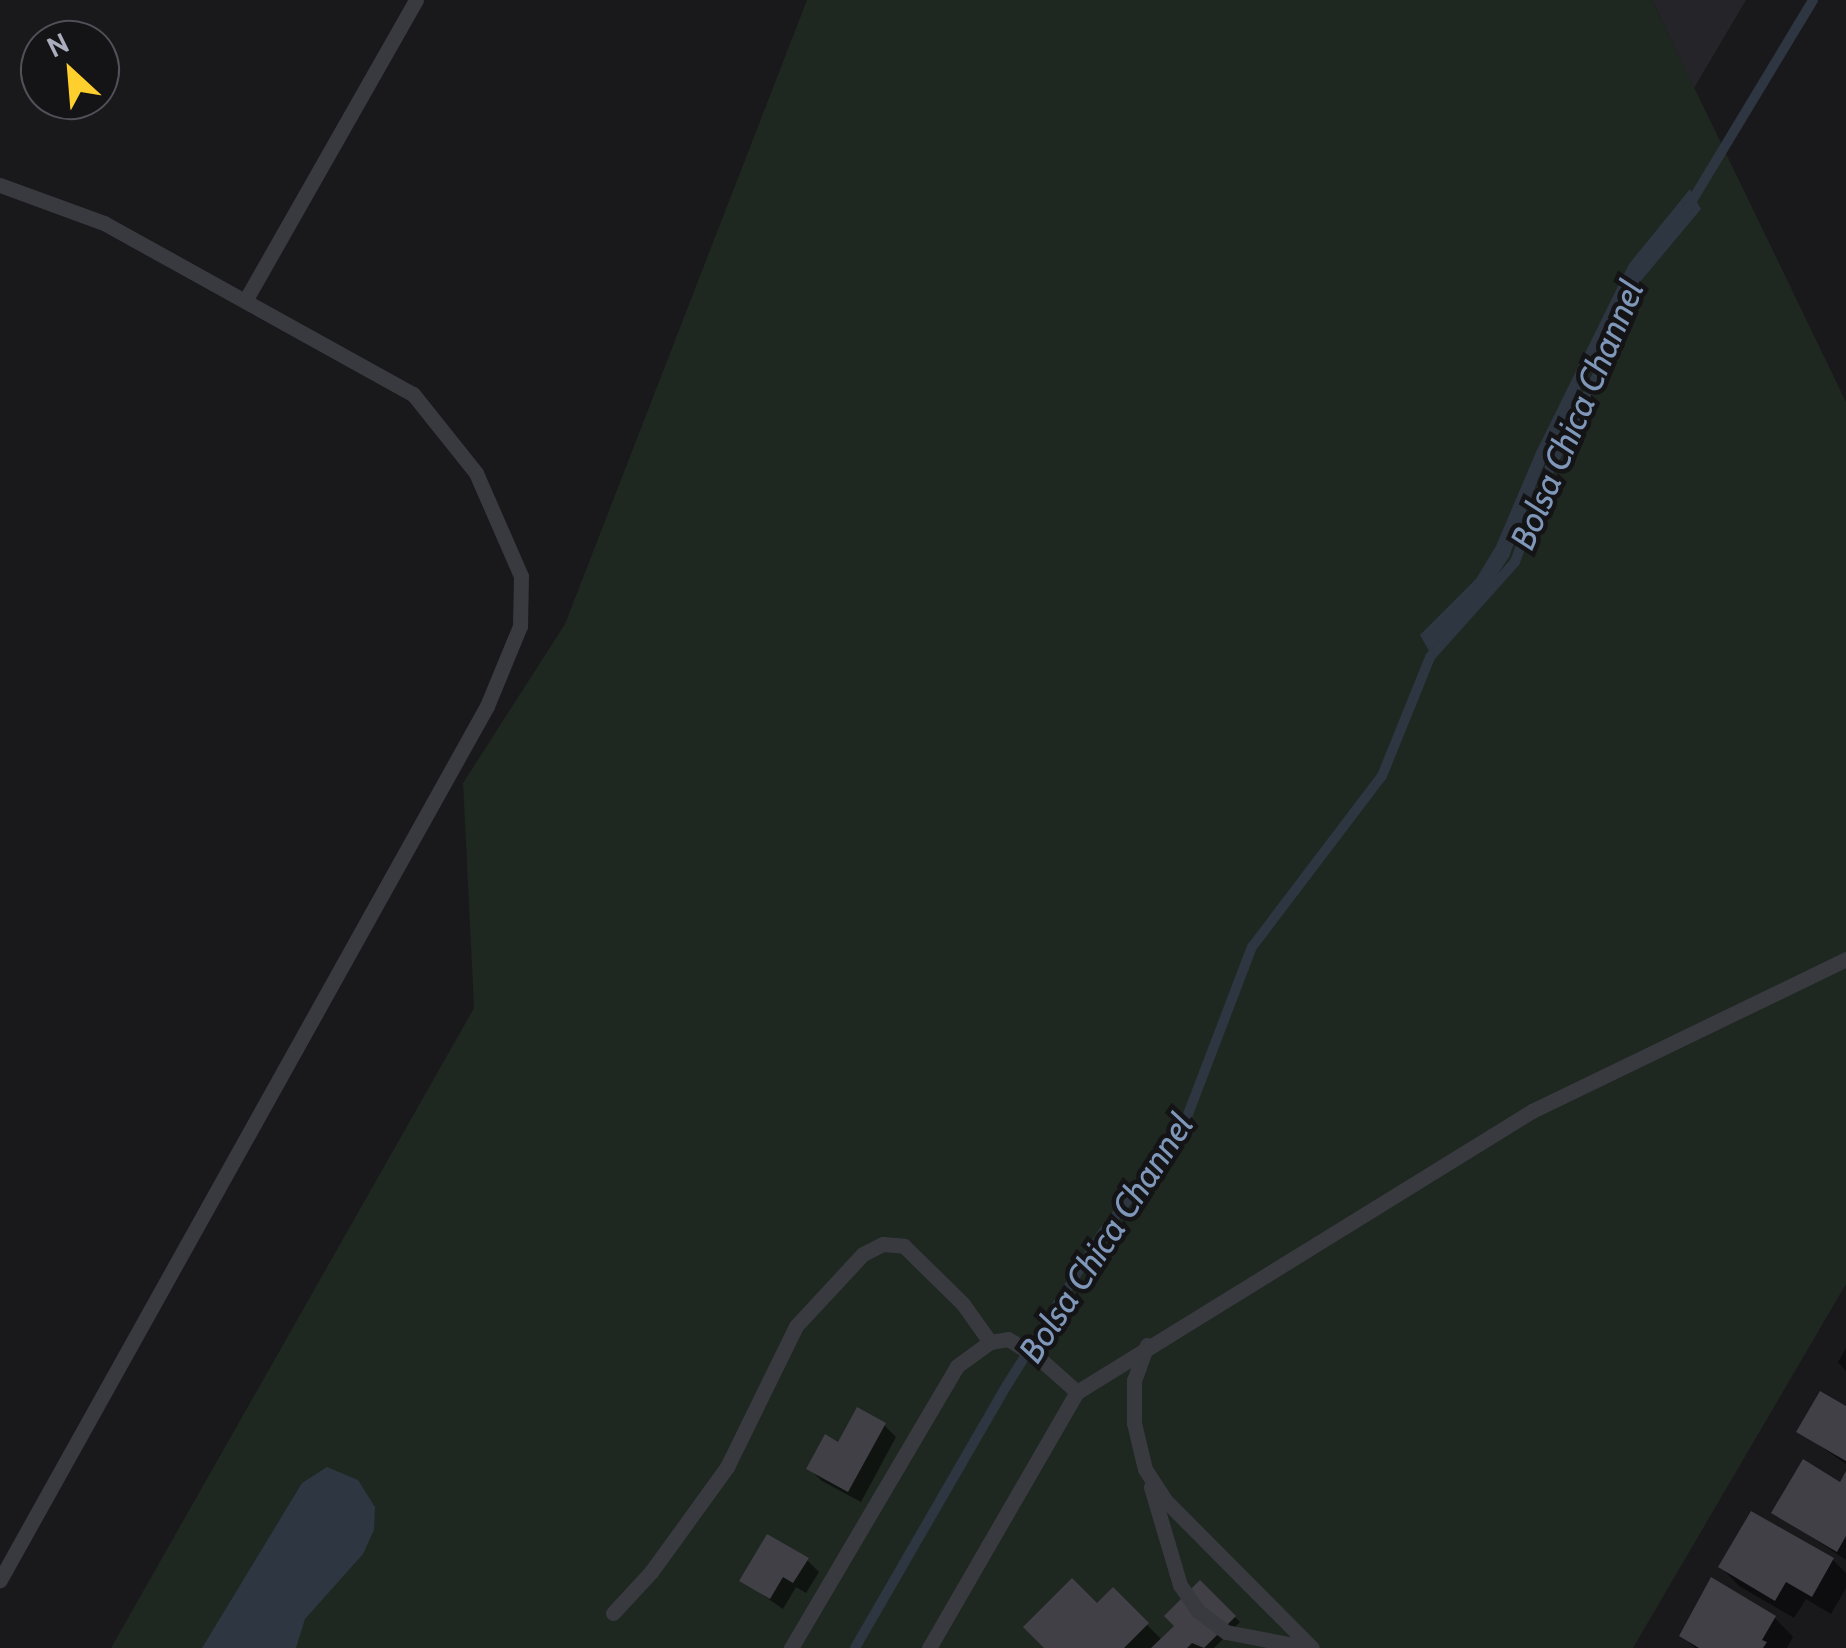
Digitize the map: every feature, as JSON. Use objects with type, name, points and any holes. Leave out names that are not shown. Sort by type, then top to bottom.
[{"type":"lane","points":[[245,301],[416,0]]},
{"type":"lane","points":[[0,185],[104,223],[412,394],[476,474],[521,576],[520,626],[487,706],[0,1580]]},
{"type":"lane","points":[[929,1648],[1077,1392],[1532,1112],[1846,958]]},
{"type":"lane","points":[[614,1613],[651,1572],[727,1467],[796,1326],[863,1254],[884,1244],[904,1246],[964,1304],[990,1342]]},
{"type":"lane","points":[[792,1648],[956,1366],[990,1342],[1008,1339],[1040,1359],[1077,1392]]},
{"type":"lane","points":[[1147,1346],[1134,1395],[1134,1424],[1173,1565],[1198,1611],[1226,1632],[1311,1648]]},
{"type":"lane","points":[[1146,1469],[1166,1501],[1300,1630],[1311,1648]]},
{"type":"shaded area","points":[[807,0],[1652,0],[1846,402],[1846,1284],[1633,1648],[111,1648],[474,1008],[463,783],[565,624]]},
{"type":"shaded area","points":[[1652,0],[1746,0],[1694,88]]},
{"type":"water","points":[[1690,189],[1701,209],[1640,282],[1593,362],[1542,469],[1509,557],[1491,584],[1429,651],[1420,635],[1476,579],[1496,546],[1536,452],[1629,264]]},
{"type":"water","points":[[327,1467],[358,1480],[375,1507],[374,1530],[363,1554],[305,1619],[296,1648],[202,1648],[302,1483]]},
{"type":"building","points":[[1820,1391],[1846,1406],[1846,1461],[1796,1432]]},
{"type":"building","points":[[857,1407],[886,1423],[848,1492],[806,1469],[825,1434],[838,1442]]},
{"type":"building","points":[[1803,1459],[1840,1482],[1846,1471],[1846,1536],[1837,1552],[1771,1513]]},
{"type":"building","points":[[1751,1511],[1834,1558],[1812,1597],[1786,1582],[1775,1601],[1718,1567]]},
{"type":"building","points":[[767,1534],[809,1558],[793,1583],[783,1577],[770,1599],[739,1581]]},
{"type":"building","points":[[1711,1577],[1776,1616],[1762,1640],[1767,1642],[1763,1648],[1699,1648],[1679,1636]]},
{"type":"building","points":[[1072,1578],[1097,1603],[1113,1587],[1149,1623],[1124,1648],[1044,1648],[1023,1627]]},
{"type":"building","points":[[1200,1580],[1236,1616],[1204,1648],[1192,1643],[1187,1648],[1151,1648],[1174,1626],[1164,1616]]},
{"type":"waterway","name":"Bolsa Chica Channel","points":[[1687,209],[1813,0]]},
{"type":"waterway","name":"Bolsa Chica Channel","points":[[855,1648],[1007,1385],[1101,1235],[1182,1130],[1252,947],[1382,776],[1430,657],[1515,562],[1550,468],[1602,366],[1610,326]]}]
